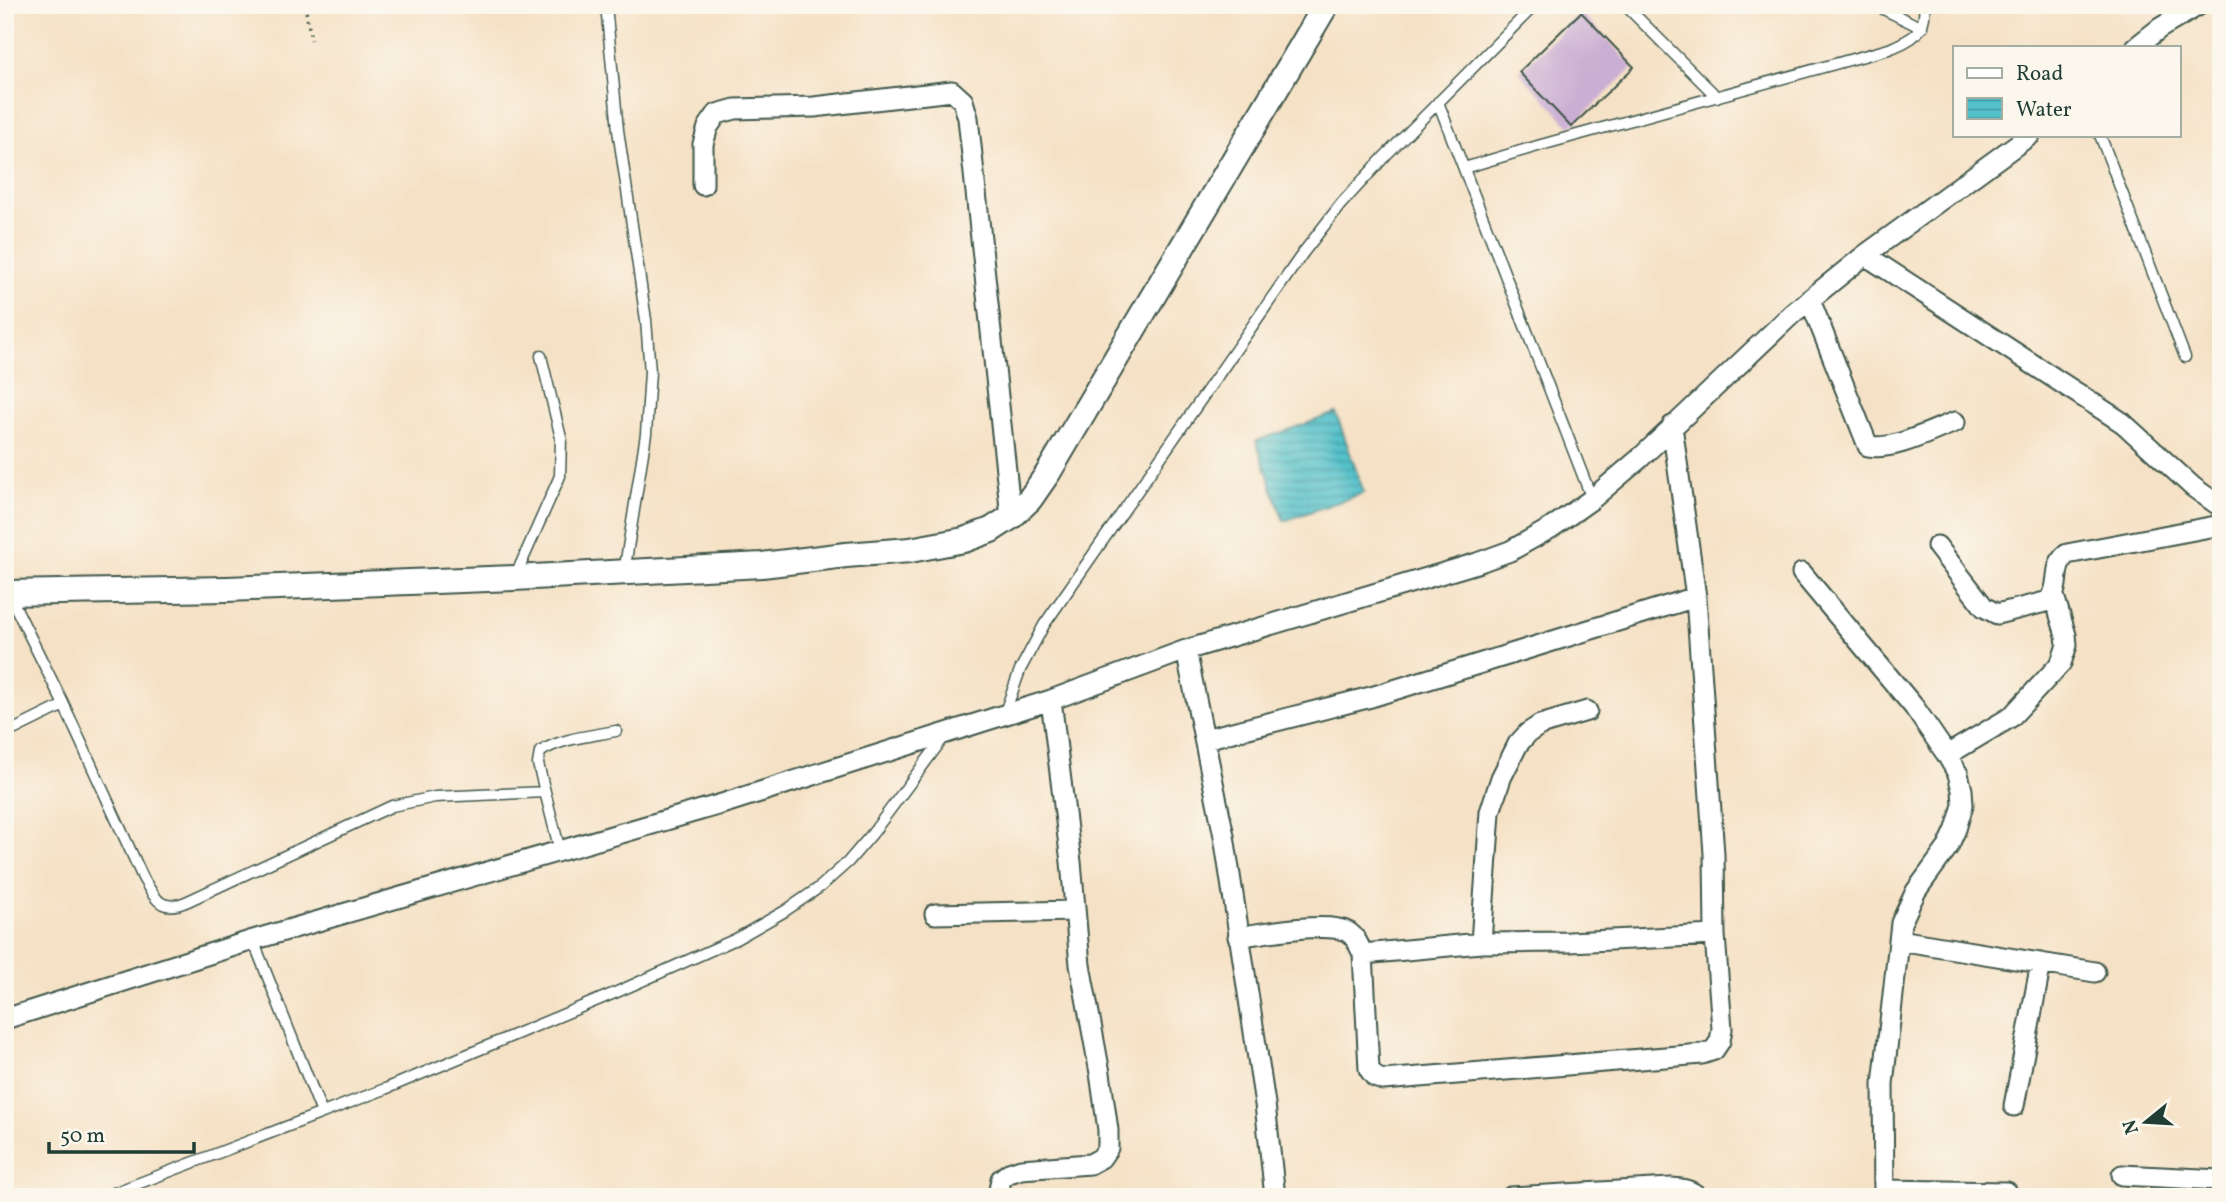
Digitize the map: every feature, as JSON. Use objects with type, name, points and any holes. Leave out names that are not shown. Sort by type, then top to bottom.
[{"type":"street","points":[[7,593],[227,589],[762,565],[911,550],[964,540],[990,530],[1011,517],[1030,499],[1048,473],[1326,5]]},
{"type":"street","points":[[2137,46],[2160,28],[2199,5]]},
{"type":"street","points":[[703,185],[704,144],[708,127],[717,114],[735,109],[814,107],[952,91],[963,101],[968,118],[1011,517]]},
{"type":"street","points":[[5,1019],[253,940],[725,803],[1051,700],[1186,650],[1477,564],[1510,551],[1551,528],[1592,499],[1639,459],[1810,300],[1865,255],[2029,136]]},
{"type":"street","points":[[1865,255],[2123,423],[2193,486],[2221,507]]},
{"type":"street","points":[[1810,300],[1868,446],[1879,448],[1955,422]]},
{"type":"street","points":[[1238,937],[1329,928],[1346,931],[1356,939],[1363,954],[1369,1069],[1375,1077],[1383,1080],[1663,1058],[1714,1050],[1720,1041],[1722,1029],[1715,935],[1714,854],[1696,597],[1672,426]]},
{"type":"street","points":[[1948,755],[2011,717],[2060,663],[2067,645],[2054,596],[2061,559],[2067,554],[2221,525]]},
{"type":"street","points":[[1937,546],[1989,611],[1997,614],[2008,612],[2042,604],[2054,596]]},
{"type":"street","points":[[1802,573],[1914,706],[1948,755],[1958,774],[1962,790],[1963,805],[1948,847],[1909,905],[1901,923],[1883,1084],[1884,1193],[2007,1192]]},
{"type":"street","points":[[1205,739],[1371,697],[1696,597]]},
{"type":"street","points":[[1186,650],[1224,836],[1265,1104],[1275,1197]]},
{"type":"street","points":[[998,1197],[1001,1180],[1009,1173],[1021,1169],[1090,1164],[1101,1158],[1108,1148],[1100,1073],[1080,965],[1051,700]]},
{"type":"street","points":[[1481,943],[1490,812],[1501,778],[1518,744],[1528,733],[1540,725],[1587,711]]},
{"type":"street","points":[[935,914],[1075,911]]},
{"type":"street","points":[[1363,954],[1481,943],[1715,935]]},
{"type":"street","points":[[1899,940],[2095,972]]},
{"type":"street","points":[[2014,1106],[2041,963]]},
{"type":"street","points":[[2122,1175],[2221,1180]]},
{"type":"street","points":[[1511,1197],[1671,1188],[1694,1192],[1698,1197]]},
{"type":"lane","points":[[606,5],[618,130],[646,320],[650,372],[646,434],[624,573]]},
{"type":"lane","points":[[1004,715],[1020,670],[1044,625],[1303,253],[1341,204],[1535,5]]},
{"type":"lane","points":[[1625,5],[1717,97]]},
{"type":"lane","points":[[1875,5],[1922,28]]},
{"type":"lane","points":[[1464,168],[1889,49],[1912,39],[1922,28],[1924,5]]},
{"type":"lane","points":[[1438,103],[1592,499]]},
{"type":"lane","points":[[2099,136],[2185,357]]},
{"type":"lane","points":[[514,578],[560,477],[561,439],[541,356]]},
{"type":"lane","points":[[7,593],[64,705],[143,878],[154,897],[163,905],[175,907],[392,806],[435,797],[545,792]]},
{"type":"lane","points":[[5,734],[64,705]]},
{"type":"lane","points":[[560,852],[538,764],[540,752],[556,744],[616,731]]},
{"type":"lane","points":[[103,1197],[323,1113],[617,992],[736,939],[820,887],[848,862],[872,834],[946,733]]},
{"type":"lane","points":[[253,940],[323,1113]]},
{"type":"path","points":[[305,5],[311,40]]},
{"type":"water","points":[[1336,413],[1364,493],[1284,521],[1256,441]]},
{"type":"building","points":[[1581,12],[1634,67],[1571,127],[1519,72]]}]
